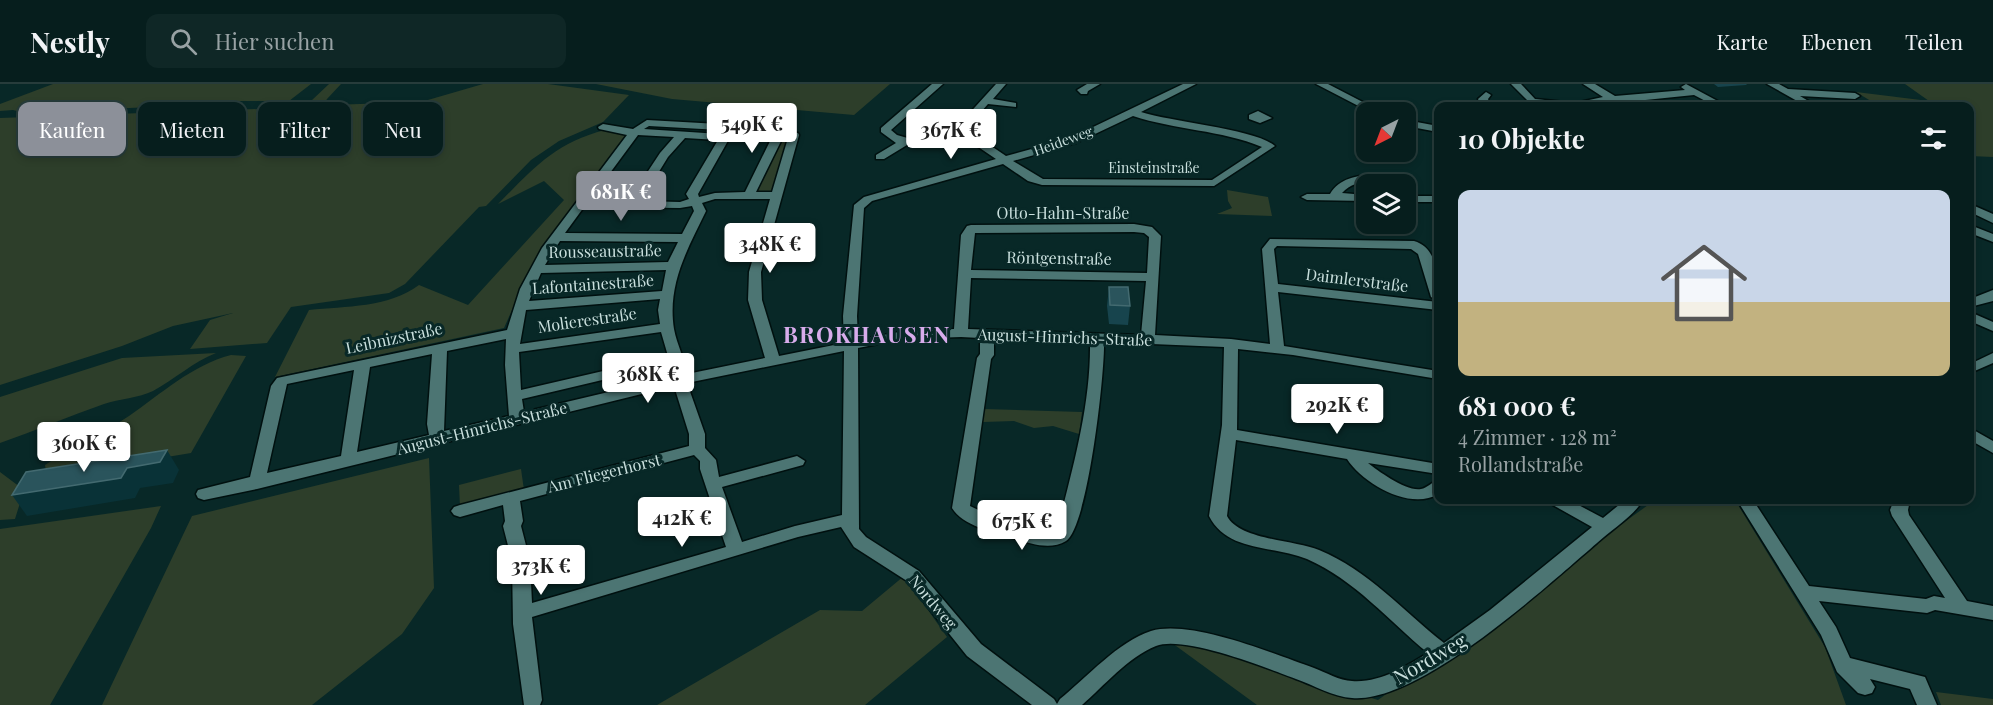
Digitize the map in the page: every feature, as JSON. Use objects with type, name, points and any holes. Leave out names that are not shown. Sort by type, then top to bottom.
[{"type":"street","points":[[903,143],[885,130],[938,84]]},
{"type":"street","points":[[880,157],[903,143],[960,131],[1001,84]]},
{"type":"street","points":[[1084,92],[1083,90],[1095,84]]},
{"type":"street","name":"Heideweg","points":[[851,344],[850,312],[860,202],[1074,140],[1191,84]]},
{"type":"street","points":[[1321,84],[1357,102]]},
{"type":"street","points":[[1516,84],[1532,102]]},
{"type":"street","points":[[1588,84],[1610,102],[1695,92]]},
{"type":"street","points":[[1681,84],[1714,102]]},
{"type":"street","points":[[1772,84],[1805,102]]},
{"type":"street","points":[[1788,92],[1855,96]]},
{"type":"street","points":[[1484,102],[1483,99],[1486,95]]},
{"type":"street","points":[[985,101],[1013,105]]},
{"type":"street","name":"Einsteinstraße","points":[[1005,160],[1032,179],[1044,183],[1212,184],[1222,180],[1270,147],[1244,137],[1162,122],[1132,112]]},
{"type":"street","points":[[1244,137],[1257,126],[1260,120]]},
{"type":"street","points":[[517,419],[512,349],[514,333],[521,306],[537,269],[556,237],[581,203],[636,132],[647,123],[774,130],[779,134],[793,134],[756,261],[754,281],[757,311],[772,357]]},
{"type":"street","points":[[1416,125],[1434,128]]},
{"type":"street","points":[[603,127],[636,132],[724,138],[692,194],[700,211],[673,266],[667,295],[667,327],[680,372],[679,380],[697,434],[697,449],[708,460],[736,551]]},
{"type":"street","points":[[960,131],[1005,160]]},
{"type":"street","points":[[749,195],[779,134]]},
{"type":"street","points":[[633,204],[664,155],[682,135]]},
{"type":"street","points":[[1335,198],[1335,192],[1356,180]]},
{"type":"street","points":[[581,203],[680,205],[715,196],[776,195]]},
{"type":"street","points":[[1307,197],[1356,198]]},
{"type":"street","points":[[1416,199],[1434,199]]},
{"type":"street","points":[[1974,210],[1993,219]]},
{"type":"street","name":"Otto-Hahn-Straße","points":[[961,333],[967,235],[972,229],[1134,228],[1148,230],[1155,234],[1152,277],[1154,293],[1147,324],[1149,339]]},
{"type":"street","points":[[1974,234],[1993,238]]},
{"type":"street","points":[[556,237],[686,238]]},
{"type":"street","points":[[1277,349],[1268,247],[1274,242],[1405,243],[1419,247],[1424,252],[1434,284]]},
{"type":"street","name":"Rousseaustraße","points":[[537,269],[673,266]]},
{"type":"street","name":"Röntgenstraße","points":[[965,274],[1152,277]]},
{"type":"street","name":"Daimlerstraße","points":[[1272,287],[1434,306]]},
{"type":"street","points":[[1974,302],[1989,298],[1993,294]]},
{"type":"street","name":"Lafontainestraße","points":[[521,306],[667,295]]},
{"type":"street","points":[[1974,318],[1993,327]]},
{"type":"street","name":"Molierestraße","points":[[512,349],[667,327]]},
{"type":"street","name":"Leibnizstraße","points":[[257,483],[282,381],[514,333]]},
{"type":"street","name":"August-Hinrichs-Straße","points":[[204,494],[349,461],[772,357],[904,335],[961,333],[1231,344],[1277,349],[1434,374]]},
{"type":"street","points":[[987,335],[987,355],[984,358],[961,508],[973,519],[1047,540],[1060,536],[1067,528],[1096,390],[1100,359],[1097,338]]},
{"type":"street","points":[[524,612],[848,520],[851,344]]},
{"type":"street","points":[[1231,344],[1230,434],[1218,516],[1222,527],[1239,536],[1299,549],[1347,572],[1370,588],[1443,654]]},
{"type":"street","points":[[438,439],[435,424],[440,347]]},
{"type":"street","points":[[1974,367],[1993,357]]},
{"type":"street","points":[[515,396],[675,359]]},
{"type":"street","points":[[349,461],[349,444],[363,363]]},
{"type":"street","points":[[1230,434],[1434,468]]},
{"type":"street","points":[[1974,436],[1993,448]]},
{"type":"street","name":"Am Fliegerhorst","points":[[460,511],[697,449]]},
{"type":"street","points":[[1352,454],[1360,465],[1404,492],[1425,495],[1434,489]]},
{"type":"street","points":[[714,484],[796,461]]},
{"type":"street","points":[[511,498],[514,521],[512,526],[521,561],[532,700]]},
{"type":"street","points":[[1564,504],[1603,526]]},
{"type":"street","name":"Nordweg","points":[[1066,705],[1141,645],[1161,635],[1199,640],[1358,691],[1377,689],[1463,643],[1630,504]]},
{"type":"street","points":[[1748,504],[1829,632],[1843,664],[1853,678],[1865,687]]},
{"type":"street","points":[[1901,504],[1899,510],[1901,516],[1961,607]]},
{"type":"street","name":"Nordweg","points":[[848,520],[850,530],[856,539],[915,578],[974,650],[1047,705]]},
{"type":"street","points":[[1804,592],[1927,606],[1934,603],[1993,613]]},
{"type":"street","points":[[1843,664],[1918,682],[1926,705]]},
{"type":"green space","points":[[53,84],[311,84],[289,101],[138,102],[138,108],[126,108],[126,102],[18,102],[18,111],[0,111],[0,104]]},
{"type":"green space","points":[[329,84],[341,84],[325,102],[308,102]]},
{"type":"green space","points":[[483,84],[548,84],[629,95],[603,122],[559,141],[531,160],[486,206],[479,207],[405,284],[389,293],[291,307],[267,343],[190,349],[210,320],[233,313],[173,326],[122,346],[0,385],[0,118],[18,117],[18,156],[126,156],[126,114],[138,113],[138,156],[246,156],[246,109],[258,109],[258,156],[351,156],[351,104],[363,104],[363,156],[443,156],[443,102],[421,102]]},
{"type":"green space","points":[[596,84],[890,84],[854,115],[672,99]]},
{"type":"green space","points":[[1905,84],[1993,84],[1993,157],[1974,156],[1974,102],[1872,102],[1856,92],[1929,101]]},
{"type":"green space","points":[[605,130],[631,134],[525,281],[504,328],[275,377],[309,310],[380,302],[407,293],[419,285],[468,305],[564,200],[544,181],[498,204],[534,169],[558,150],[587,135]]},
{"type":"green space","points":[[782,136],[789,137],[774,192],[752,191]]},
{"type":"green space","points":[[1227,190],[1268,197],[1272,216],[1217,214],[1232,208],[1228,201]]},
{"type":"green space","points":[[216,353],[147,393],[104,404],[0,443],[0,397],[122,358]]},
{"type":"green space","points":[[231,355],[246,356],[191,453],[47,477],[45,465],[119,423],[190,373]]},
{"type":"green space","points":[[984,409],[1082,412],[1079,434],[1053,426],[1034,428],[1014,421],[983,422]]},
{"type":"green space","points":[[429,458],[434,588],[402,634],[312,705],[102,705],[192,516]]},
{"type":"green space","points":[[521,469],[524,490],[460,507],[459,485]]},
{"type":"green space","points":[[0,472],[24,490],[15,519],[0,520]]},
{"type":"green space","points":[[1649,504],[1737,504],[1825,647],[1846,705],[1257,705],[1161,635],[1378,700]]},
{"type":"green space","points":[[161,506],[151,528],[50,705],[0,705],[0,529]]},
{"type":"green space","points":[[904,576],[947,637],[865,705],[657,705],[820,610],[862,611]]},
{"type":"green space","points":[[1936,692],[1993,699],[1993,705],[1941,705]]},
{"type":"building","points":[[1109,287],[1128,287],[1130,306],[1110,305]]},
{"type":"building","points":[[167,450],[160,462],[127,468],[121,478],[12,495],[26,472]]},
{"type":"district","name":"BROKHAUSEN","points":[[867,335]]}]
